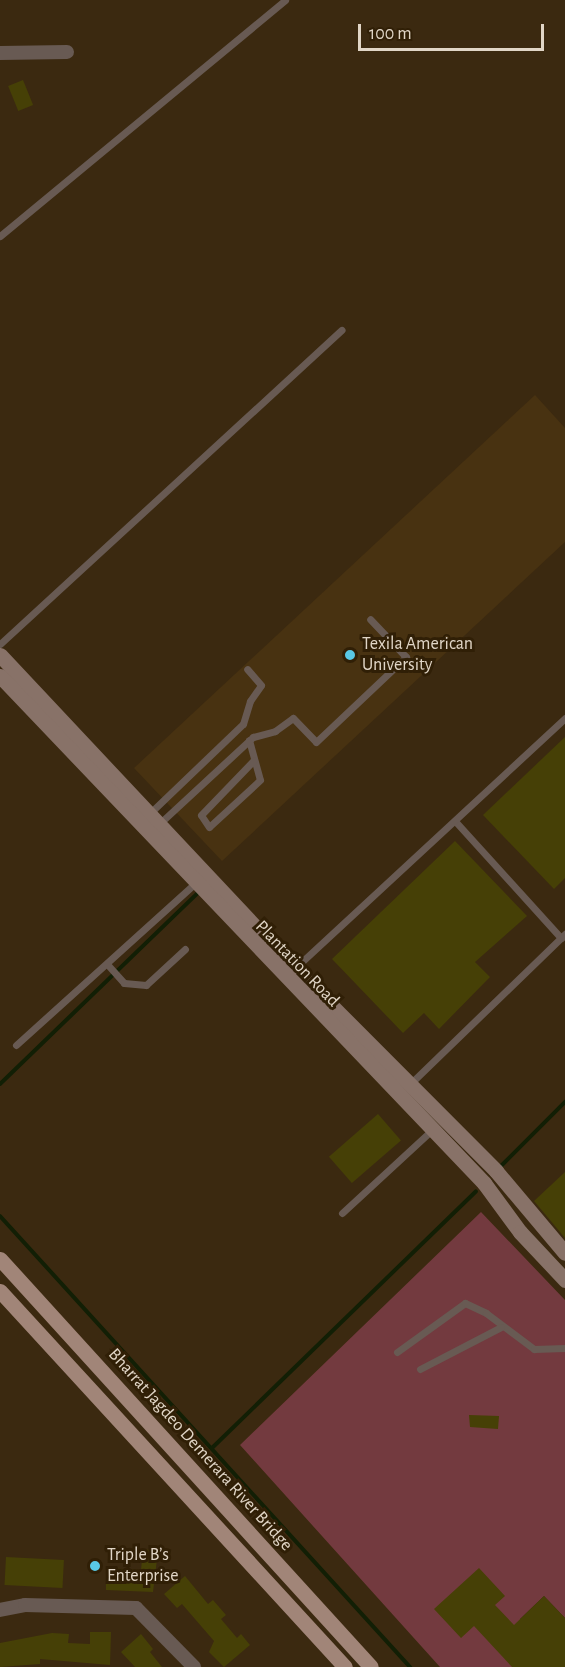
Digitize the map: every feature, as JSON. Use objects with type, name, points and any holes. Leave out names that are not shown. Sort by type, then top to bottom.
[{"type":"main road","name":"Bharrat Jagdeo Demerara River Bridge","points":[[0,1259],[371,1667]]},
{"type":"main road","points":[[0,1291],[345,1667]]},
{"type":"street","points":[[0,52],[67,52]]},
{"type":"street","name":"Plantation Road","points":[[0,655],[149,824],[432,1130],[484,1183],[520,1232],[565,1280]]},
{"type":"street","name":"Plantation Road","points":[[0,676],[149,824],[194,884],[410,1084],[496,1171],[565,1253]]},
{"type":"street","points":[[0,1610],[25,1605],[136,1608],[194,1667]]},
{"type":"lane","points":[[0,236],[285,0]]},
{"type":"lane","points":[[0,644],[342,330]]},
{"type":"lane","points":[[149,824],[251,739],[275,731],[293,718],[316,742],[406,657],[370,620]]},
{"type":"lane","points":[[149,824],[243,724],[250,701],[261,685],[247,669]]},
{"type":"lane","points":[[290,974],[565,718]]},
{"type":"lane","points":[[243,724],[251,739],[260,780],[209,827],[201,815],[254,760]]},
{"type":"lane","points":[[410,1084],[563,936],[455,822]]},
{"type":"lane","points":[[16,1045],[194,884]]},
{"type":"lane","points":[[107,964],[124,983],[146,985],[185,949]]},
{"type":"lane","points":[[342,1214],[432,1130]]},
{"type":"lane","points":[[397,1352],[465,1303],[534,1349],[565,1348]]},
{"type":"lane","points":[[420,1369],[501,1327]]},
{"type":"shaded area","name":"Texila American University","points":[[535,395],[565,428],[565,542],[222,861],[134,768]]},
{"type":"shaded area","points":[[481,1212],[565,1300],[565,1618],[544,1596],[520,1619],[565,1667],[440,1667],[240,1445]]},
{"type":"building","points":[[23,80],[33,105],[18,111],[8,86]]},
{"type":"building","points":[[565,737],[565,878],[554,889],[483,815]]},
{"type":"building","points":[[455,841],[527,916],[475,962],[490,977],[439,1029],[424,1013],[403,1033],[332,959]]},
{"type":"building","points":[[378,1114],[401,1140],[352,1183],[329,1157]]},
{"type":"building","points":[[565,1172],[565,1238],[534,1201]]},
{"type":"building","points":[[469,1415],[499,1416],[498,1429],[470,1427]]},
{"type":"building","points":[[143,1549],[158,1551],[153,1592],[106,1590],[106,1568],[141,1570]]},
{"type":"building","points":[[6,1557],[64,1560],[62,1588],[5,1585]]},
{"type":"building","points":[[479,1568],[505,1596],[495,1605],[514,1625],[544,1596],[565,1618],[565,1667],[512,1667],[474,1626],[461,1638],[434,1609]]},
{"type":"building","points":[[185,1576],[208,1604],[213,1600],[226,1615],[221,1619],[237,1638],[241,1634],[250,1645],[224,1667],[209,1652],[214,1641],[182,1604],[177,1608],[164,1594]]},
{"type":"building","points":[[90,1632],[111,1632],[110,1665],[40,1659],[40,1664],[0,1667],[0,1643],[52,1633],[69,1634],[68,1643],[90,1644]]},
{"type":"building","points":[[141,1634],[153,1649],[150,1652],[162,1667],[135,1667],[121,1652]]},
{"type":"waterway","points":[[0,1084],[197,894]]},
{"type":"waterway","points":[[501,1166],[565,1102]]},
{"type":"waterway","points":[[212,1448],[476,1191]]},
{"type":"waterway","points":[[0,1216],[410,1667]]},
{"type":"place","name":"Texila American University","points":[[350,655]]},
{"type":"place","name":"Triple B’s Enterprise","points":[[95,1566]]}]
